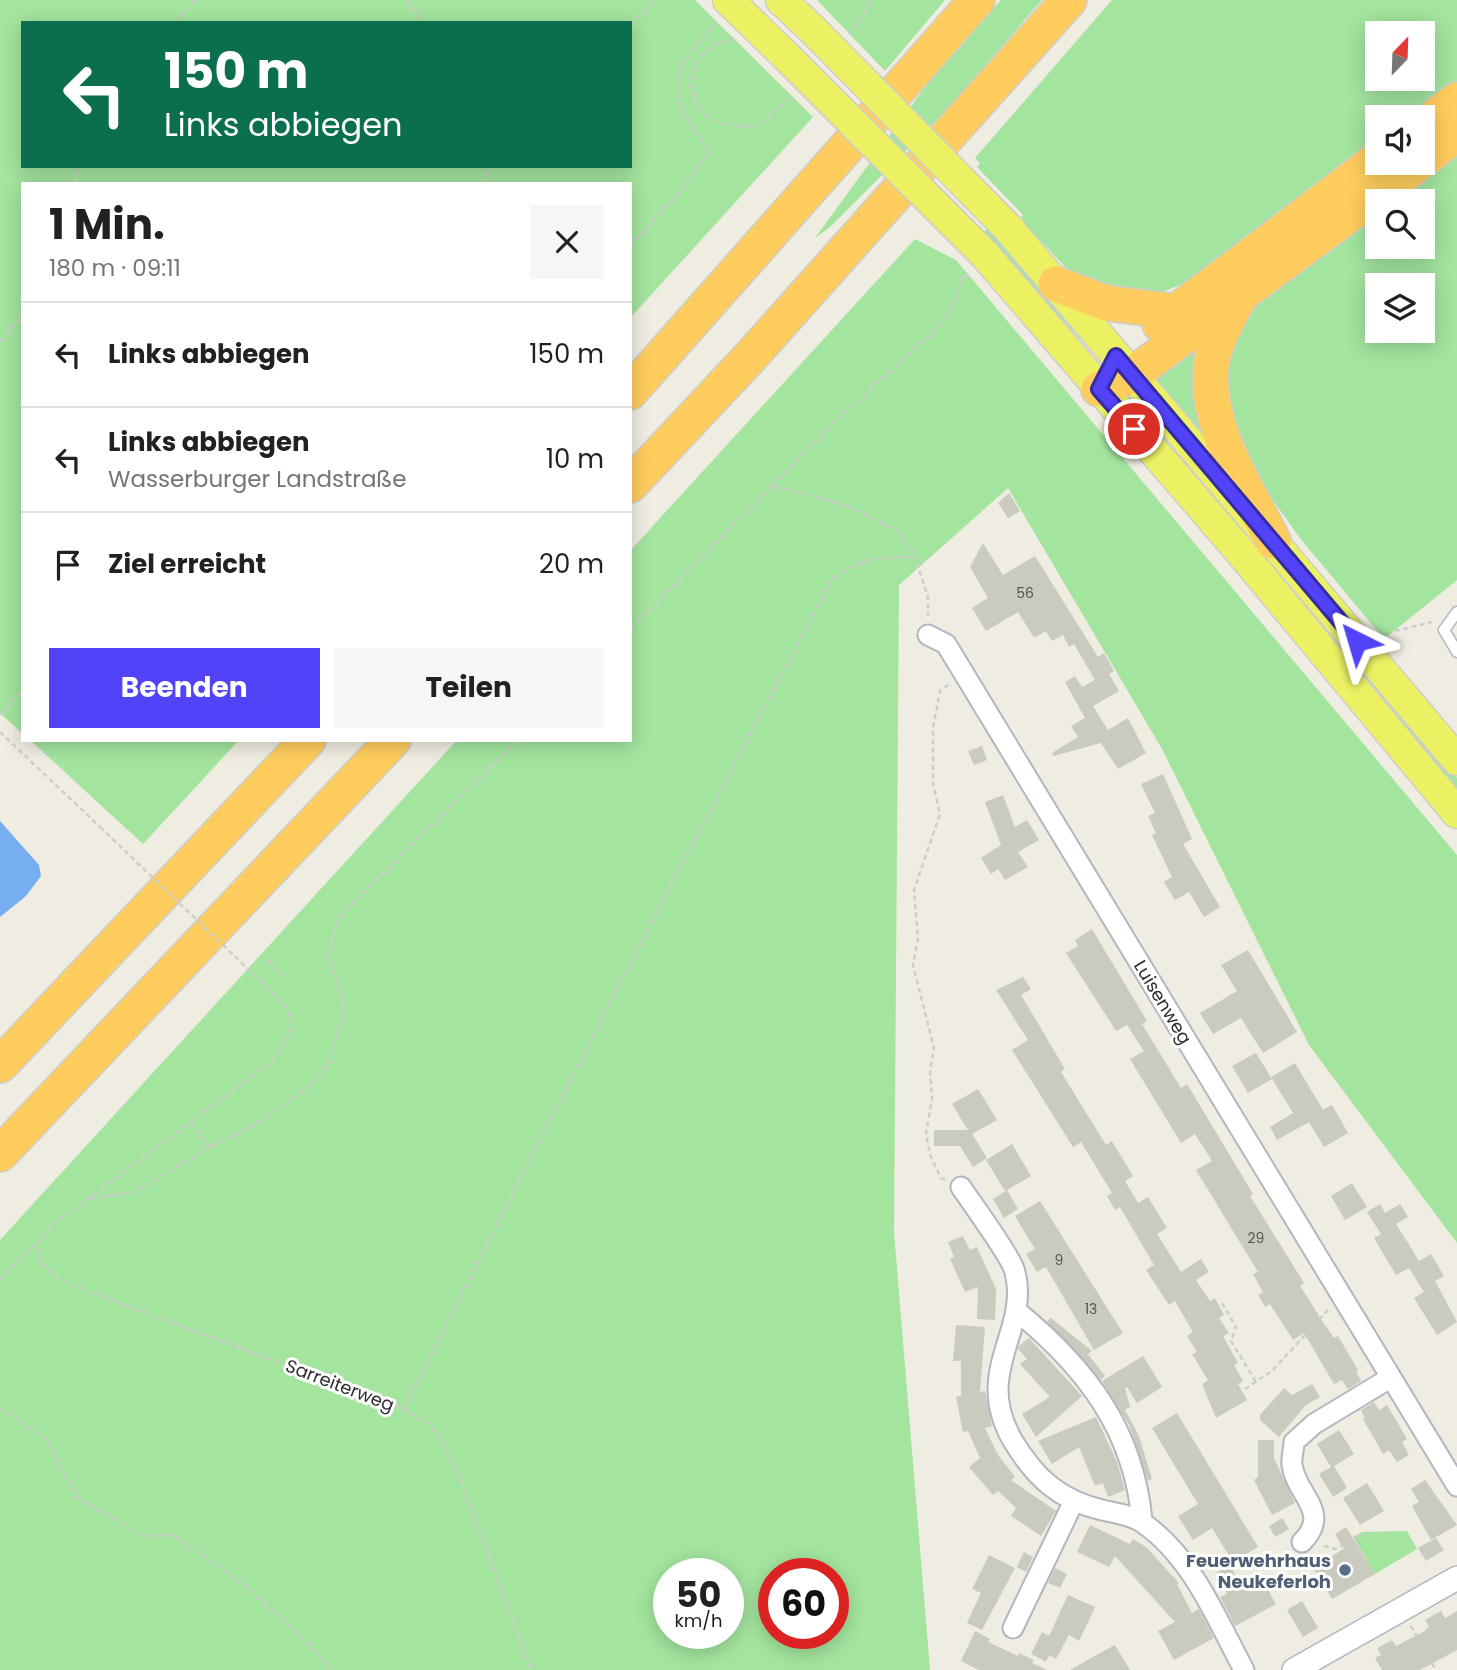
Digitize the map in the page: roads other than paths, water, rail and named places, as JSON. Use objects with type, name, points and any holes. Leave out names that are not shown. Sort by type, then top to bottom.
[{"type":"highway","points":[[632,390],[977,0]]},
{"type":"highway","points":[[632,483],[752,355],[1069,0]]},
{"type":"highway","points":[[1435,117],[1457,100]]},
{"type":"highway","points":[[1435,150],[1457,133]]},
{"type":"highway","points":[[1099,389],[1178,312],[1365,169]]},
{"type":"highway","points":[[1124,366],[1240,295],[1402,175]]},
{"type":"highway","points":[[1056,284],[1106,303],[1178,312]]},
{"type":"highway","points":[[1240,295],[1223,327],[1211,366],[1213,399],[1220,429],[1273,541]]},
{"type":"highway","points":[[0,1065],[306,742]]},
{"type":"highway","points":[[0,1154],[391,742]]},
{"type":"main road","points":[[781,0],[1009,229],[1457,760]]},
{"type":"main road","points":[[724,9],[787,57],[980,266],[1066,346],[1099,389],[1242,554],[1457,813]]},
{"type":"street","name":"Luisenweg","points":[[928,635],[946,644],[1457,1486]]},
{"type":"street","points":[[961,1187],[1015,1270],[1018,1312],[1005,1341],[997,1374],[1002,1410],[1012,1438],[1033,1473],[1073,1503],[1142,1521],[1189,1567],[1244,1670]]},
{"type":"street","points":[[1018,1312],[1050,1338],[1083,1373],[1106,1408],[1135,1477],[1142,1521]]},
{"type":"street","points":[[1302,1542],[1314,1525],[1313,1507],[1292,1466],[1294,1442],[1314,1424],[1390,1378]]},
{"type":"street","points":[[1013,1628],[1073,1503]]},
{"type":"street","points":[[1294,1670],[1457,1578]]},
{"type":"lane","points":[[1455,614],[1444,630],[1457,652]]},
{"type":"water","points":[[0,821],[39,865],[41,876],[26,896],[0,917]]},
{"type":"place","name":"Feuerwehrhaus Neukeferloh","points":[[1345,1570]]}]
